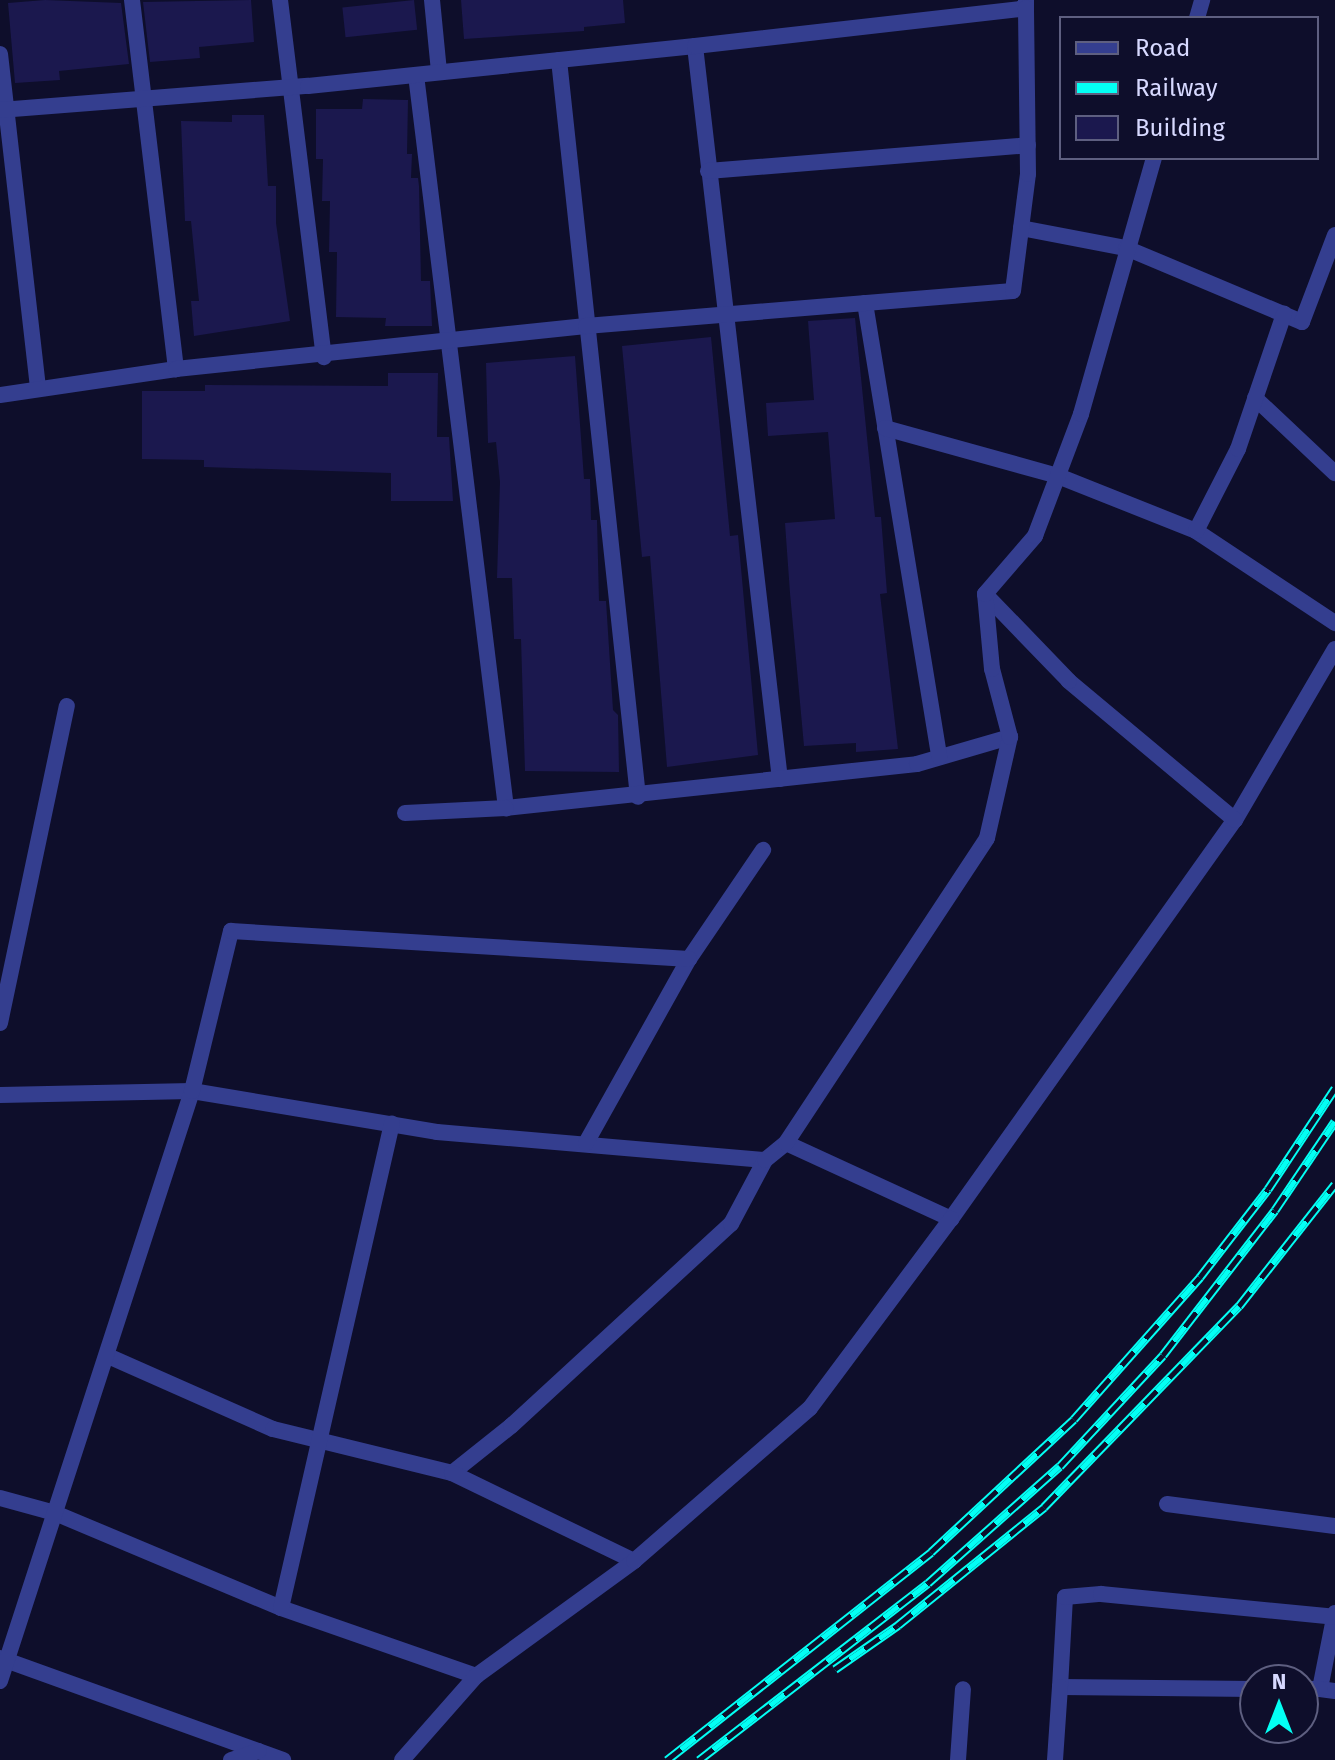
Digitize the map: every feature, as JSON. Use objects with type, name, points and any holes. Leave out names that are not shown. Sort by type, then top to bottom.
[{"type":"street","points":[[132,0],[140,99],[176,369]]},
{"type":"street","points":[[280,0],[324,357]]},
{"type":"street","points":[[432,0],[439,72]]},
{"type":"street","points":[[0,395],[176,369],[324,357],[586,326],[1013,291],[1028,145],[1026,4],[695,46],[416,75],[3,110]]},
{"type":"street","points":[[695,46],[723,315],[780,779]]},
{"type":"street","points":[[0,54],[3,110],[38,389]]},
{"type":"street","points":[[559,60],[638,797]]},
{"type":"street","points":[[416,75],[506,808]]},
{"type":"street","points":[[708,171],[1028,145]]},
{"type":"street","points":[[452,1473],[511,1426],[731,1224],[765,1160],[786,1143],[987,838],[1010,737],[992,669],[985,594],[1035,536],[1081,414],[1153,160]]},
{"type":"street","points":[[1021,228],[1126,248],[1302,322],[1329,266],[1335,235]]},
{"type":"street","points":[[865,303],[939,757]]},
{"type":"street","points":[[1196,531],[1238,449],[1284,314]]},
{"type":"street","points":[[1255,398],[1335,473]]},
{"type":"street","points":[[885,428],[1058,476],[1196,531],[1335,623]]},
{"type":"street","points":[[985,594],[1069,681],[1235,820]]},
{"type":"street","points":[[402,1760],[476,1676],[634,1561],[810,1408],[951,1219],[1235,820],[1335,649]]},
{"type":"street","points":[[0,1023],[67,706]]},
{"type":"street","points":[[405,813],[638,797],[939,757],[1010,737]]},
{"type":"street","points":[[586,1143],[689,959],[763,850]]},
{"type":"street","points":[[0,1681],[3,1659],[108,1356],[192,1091],[231,931],[689,959]]},
{"type":"street","points":[[0,1095],[192,1091],[392,1124],[765,1160]]},
{"type":"street","points":[[281,1608],[323,1441],[392,1124]]},
{"type":"street","points":[[786,1143],[951,1219]]},
{"type":"street","points":[[108,1356],[273,1429],[452,1473],[634,1561]]},
{"type":"street","points":[[0,1498],[55,1513],[281,1608],[476,1676]]},
{"type":"street","points":[[1167,1504],[1335,1526]]},
{"type":"street","points":[[1055,1760],[1065,1597],[1101,1594],[1335,1615],[1319,1690]]},
{"type":"street","points":[[3,1659],[283,1760]]},
{"type":"street","points":[[1060,1687],[1239,1689]]},
{"type":"street","points":[[958,1760],[963,1689]]},
{"type":"street","points":[[231,1760],[259,1751]]},
{"type":"building","points":[[45,0],[121,3],[129,64],[59,71],[60,80],[15,83],[8,3]]},
{"type":"building","points":[[251,0],[254,42],[199,47],[200,58],[150,62],[143,2]]},
{"type":"building","points":[[414,0],[417,30],[346,37],[342,8]]},
{"type":"building","points":[[461,0],[623,0],[625,23],[584,27],[584,31],[464,39]]},
{"type":"building","points":[[363,99],[408,100],[407,154],[412,154],[411,178],[418,178],[421,281],[430,281],[432,326],[385,326],[386,318],[336,317],[337,252],[329,252],[330,201],[322,201],[323,159],[316,159],[316,109],[362,109]]},
{"type":"building","points":[[232,115],[264,115],[268,186],[276,186],[276,223],[290,321],[194,336],[191,301],[199,301],[191,221],[185,221],[181,121],[232,122]]},
{"type":"building","points":[[855,318],[875,517],[881,517],[887,593],[880,594],[898,749],[856,752],[856,743],[804,746],[790,593],[785,523],[835,519],[828,432],[768,436],[766,403],[814,400],[808,321]]},
{"type":"building","points":[[711,337],[730,536],[738,535],[758,755],[667,767],[650,556],[642,557],[622,346]]},
{"type":"building","points":[[575,356],[584,479],[590,479],[591,520],[597,520],[599,601],[606,601],[613,710],[618,715],[619,772],[525,771],[521,639],[514,639],[512,578],[497,578],[500,482],[496,442],[488,443],[486,363]]},
{"type":"building","points":[[388,373],[438,373],[437,437],[449,437],[453,501],[391,501],[391,473],[204,467],[204,460],[142,459],[142,391],[205,391],[205,385],[388,386]]},
{"type":"railway","points":[[667,1760],[931,1552],[1074,1419],[1200,1277],[1268,1189],[1335,1088]]},
{"type":"railway","points":[[699,1760],[928,1583],[1060,1466],[1163,1355],[1275,1210],[1335,1121]]},
{"type":"railway","points":[[835,1669],[898,1625],[1044,1507],[1239,1306],[1335,1184]]}]
